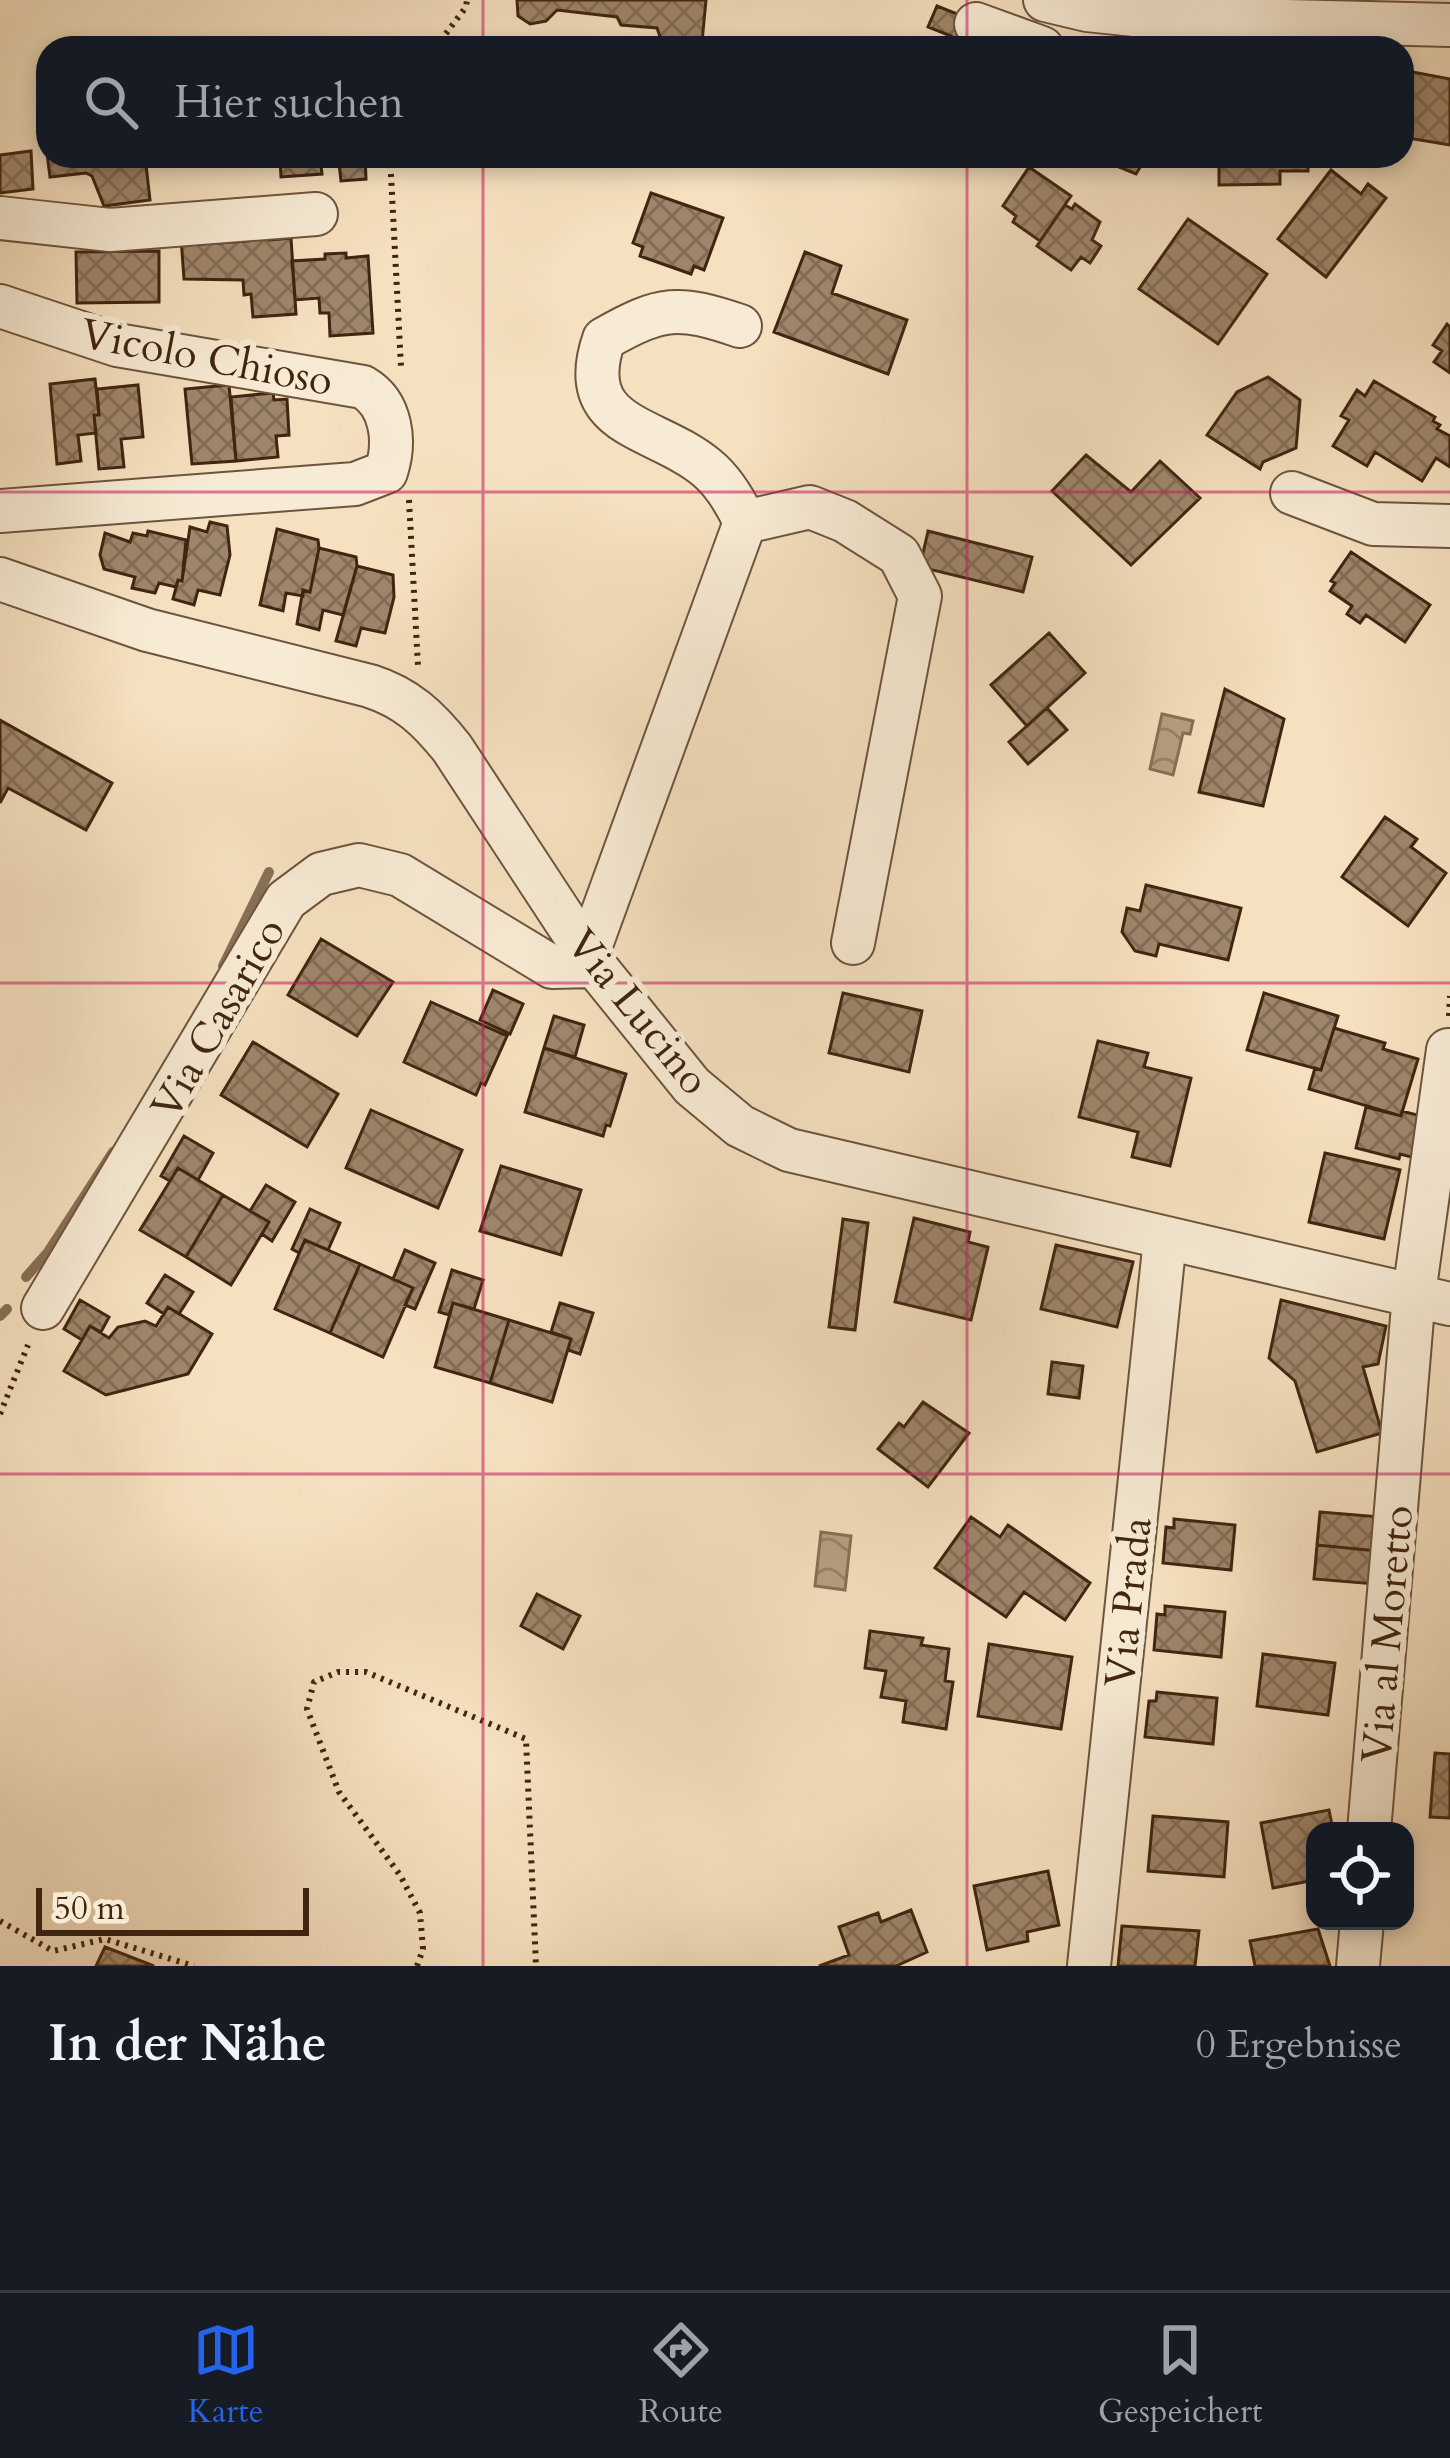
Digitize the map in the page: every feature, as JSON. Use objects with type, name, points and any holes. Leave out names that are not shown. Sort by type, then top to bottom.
[{"type":"street","points":[[1045,0],[1163,33],[1450,25]]},
{"type":"street","points":[[976,24],[1009,36]]},
{"type":"street","points":[[0,218],[110,230],[316,214]]},
{"type":"street","name":"Vicolo Chioso","points":[[0,306],[117,346],[363,387],[385,407],[389,462],[386,472],[355,484],[0,512]]},
{"type":"street","points":[[591,960],[745,522],[733,497],[707,468],[617,415],[598,394],[595,364],[604,339],[642,317],[689,308],[740,326]]},
{"type":"street","points":[[1292,493],[1373,524],[1450,526]]},
{"type":"street","points":[[745,522],[810,507],[845,521],[899,555],[920,596],[853,943]]},
{"type":"street","name":"Via Lucino","points":[[0,579],[147,630],[370,686],[404,699],[452,748],[591,960],[692,1086],[740,1126],[789,1150],[1432,1299]]},
{"type":"street","name":"Via Casarico","points":[[43,1308],[286,900],[321,874],[359,865],[400,875],[552,967],[591,960]]},
{"type":"street","name":"Via al Moretto","points":[[1370,1822],[1432,1299],[1448,1049]]},
{"type":"street","name":"Via Prada","points":[[1088,1966],[1165,1239]]},
{"type":"street","points":[[1358,1966],[1361,1930]]},
{"type":"path","points":[[444,36],[467,0]]},
{"type":"path","points":[[0,1414],[43,1308]]},
{"type":"path","points":[[417,1966],[423,1949],[420,1913],[400,1875],[339,1792],[307,1709],[314,1682],[338,1672],[366,1672],[526,1739],[536,1966]]},
{"type":"path","points":[[0,1921],[53,1952],[105,1939],[194,1966]]},
{"type":"water","points":[[1162,714],[1193,721],[1190,734],[1183,733],[1173,775],[1150,769]]},
{"type":"water","points":[[821,1532],[851,1536],[845,1590],[815,1586]]},
{"type":"building","points":[[517,0],[706,0],[703,36],[660,36],[657,28],[621,25],[617,17],[557,10],[546,21],[530,24],[518,16]]},
{"type":"building","points":[[937,6],[965,17],[961,36],[928,27]]},
{"type":"building","points":[[1414,72],[1450,79],[1450,145],[1414,139]]},
{"type":"building","points":[[31,151],[33,189],[0,193],[0,155]]},
{"type":"building","points":[[49,168],[146,168],[150,200],[104,206],[92,176],[50,177]]},
{"type":"building","points":[[280,168],[321,168],[322,174],[281,177]]},
{"type":"building","points":[[340,168],[366,168],[366,179],[341,181]]},
{"type":"building","points":[[1028,168],[1071,196],[1040,241],[1013,222],[1016,216],[1003,206]]},
{"type":"building","points":[[1219,168],[1308,168],[1280,171],[1280,184],[1219,185]]},
{"type":"building","points":[[1331,170],[1361,194],[1368,184],[1386,198],[1326,277],[1278,239]]},
{"type":"building","points":[[651,193],[723,218],[704,270],[694,266],[691,274],[640,256],[643,247],[633,243]]},
{"type":"building","points":[[1075,204],[1100,222],[1092,240],[1101,246],[1090,263],[1081,257],[1071,270],[1037,246],[1065,205],[1072,209]]},
{"type":"building","points":[[1188,219],[1267,274],[1218,344],[1139,289]]},
{"type":"building","points":[[268,232],[269,240],[291,238],[296,314],[253,317],[251,294],[244,295],[243,280],[184,279],[181,238],[219,235],[219,243],[248,241],[248,234]]},
{"type":"building","points":[[159,251],[159,302],[77,303],[76,252]]},
{"type":"building","points":[[805,252],[841,266],[832,293],[907,320],[888,374],[774,332]]},
{"type":"building","points":[[346,253],[346,258],[368,256],[373,333],[330,336],[329,313],[320,313],[319,298],[295,300],[292,261]]},
{"type":"building","points":[[1447,324],[1450,373],[1434,362],[1442,351],[1433,345]]},
{"type":"building","points":[[1268,377],[1300,400],[1297,437],[1296,448],[1263,462],[1260,469],[1207,435],[1237,392]]},
{"type":"building","points":[[95,379],[96,433],[78,435],[81,461],[57,464],[50,384]]},
{"type":"building","points":[[1374,381],[1435,417],[1433,421],[1440,425],[1437,429],[1450,436],[1450,467],[1436,458],[1422,481],[1375,452],[1367,466],[1333,446],[1349,420],[1341,416],[1357,390],[1365,396]]},
{"type":"building","points":[[138,385],[143,437],[121,439],[124,467],[99,469],[94,415],[99,415],[97,389]]},
{"type":"building","points":[[229,385],[236,461],[192,464],[185,389]]},
{"type":"building","points":[[273,393],[274,400],[287,399],[289,435],[276,436],[278,457],[236,461],[231,397]]},
{"type":"building","points":[[1086,455],[1131,492],[1160,461],[1200,498],[1131,565],[1052,491]]},
{"type":"building","points":[[210,522],[227,526],[230,555],[220,595],[198,590],[194,605],[173,599],[178,580],[182,581],[190,527],[207,532]]},
{"type":"building","points":[[277,529],[318,540],[319,548],[310,592],[303,590],[303,596],[286,593],[283,611],[260,605]]},
{"type":"building","points":[[148,531],[186,540],[182,581],[176,587],[159,583],[155,593],[132,588],[135,577],[104,569],[100,555],[105,533],[130,542],[133,533],[147,536]]},
{"type":"building","points":[[928,531],[1032,557],[1023,592],[920,567]]},
{"type":"building","points":[[319,548],[356,557],[357,566],[343,615],[323,610],[319,630],[297,624],[303,590],[310,592]]},
{"type":"building","points":[[1351,552],[1430,605],[1405,642],[1366,615],[1360,623],[1347,614],[1352,606],[1330,591],[1335,583],[1331,581]]},
{"type":"building","points":[[357,566],[393,575],[394,597],[385,633],[361,628],[356,646],[336,641]]},
{"type":"building","points":[[1049,633],[1085,673],[1027,726],[991,685]]},
{"type":"building","points":[[1225,689],[1284,719],[1263,806],[1199,792]]},
{"type":"building","points":[[1047,708],[1067,730],[1028,764],[1009,742]]},
{"type":"building","points":[[0,720],[112,783],[86,830],[8,788],[0,803]]},
{"type":"building","points":[[1385,817],[1417,839],[1411,847],[1446,873],[1408,926],[1342,877]]},
{"type":"building","points":[[1146,885],[1241,908],[1228,960],[1159,944],[1156,956],[1135,951],[1122,932],[1127,908],[1140,911]]},
{"type":"building","points":[[321,939],[393,982],[357,1036],[288,995]]},
{"type":"building","points":[[493,990],[523,1004],[510,1034],[480,1020]]},
{"type":"building","points":[[843,993],[922,1011],[909,1072],[829,1053]]},
{"type":"building","points":[[1264,993],[1338,1016],[1321,1070],[1247,1050]]},
{"type":"building","points":[[431,1002],[507,1036],[476,1095],[404,1062]]},
{"type":"building","points":[[554,1016],[584,1025],[575,1057],[544,1048]]},
{"type":"building","points":[[1334,1028],[1418,1059],[1401,1116],[1309,1089],[1315,1068],[1321,1070]]},
{"type":"building","points":[[1098,1041],[1148,1053],[1144,1067],[1191,1078],[1170,1166],[1132,1157],[1138,1132],[1079,1117]]},
{"type":"building","points":[[253,1042],[338,1094],[307,1147],[221,1095]]},
{"type":"building","points":[[544,1048],[626,1074],[603,1136],[525,1112]]},
{"type":"building","points":[[1366,1107],[1425,1117],[1415,1158],[1400,1154],[1399,1159],[1356,1148]]},
{"type":"building","points":[[371,1110],[462,1150],[438,1208],[346,1168]]},
{"type":"building","points":[[184,1136],[213,1153],[198,1180],[178,1168],[170,1181],[161,1176]]},
{"type":"building","points":[[1325,1153],[1400,1170],[1384,1239],[1309,1222]]},
{"type":"building","points":[[501,1166],[581,1190],[561,1255],[480,1231]]},
{"type":"building","points":[[178,1168],[223,1195],[186,1257],[140,1230]]},
{"type":"building","points":[[266,1185],[295,1202],[272,1241],[262,1234],[269,1222],[250,1211]]},
{"type":"building","points":[[223,1195],[269,1222],[231,1285],[186,1257]]},
{"type":"building","points":[[310,1209],[340,1223],[328,1250],[305,1240],[299,1253],[292,1249]]},
{"type":"building","points":[[914,1218],[970,1232],[968,1242],[988,1247],[971,1320],[895,1302]]},
{"type":"building","points":[[843,1219],[868,1223],[855,1330],[829,1327]]},
{"type":"building","points":[[305,1240],[360,1264],[330,1333],[275,1309]]},
{"type":"building","points":[[1056,1245],[1133,1262],[1117,1327],[1041,1309]]},
{"type":"building","points":[[405,1250],[435,1263],[415,1309],[405,1305],[413,1288],[393,1279]]},
{"type":"building","points":[[360,1264],[413,1288],[383,1357],[330,1333]]},
{"type":"building","points":[[452,1270],[483,1280],[474,1309],[453,1303],[449,1315],[439,1312]]},
{"type":"building","points":[[165,1275],[193,1292],[179,1314],[168,1307],[164,1314],[147,1303]]},
{"type":"building","points":[[80,1300],[109,1317],[101,1332],[90,1326],[82,1340],[64,1329]]},
{"type":"building","points":[[1281,1300],[1386,1326],[1378,1364],[1363,1367],[1382,1433],[1317,1452],[1295,1381],[1269,1358]]},
{"type":"building","points":[[453,1303],[509,1320],[490,1383],[435,1367]]},
{"type":"building","points":[[560,1303],[593,1313],[580,1354],[568,1350],[571,1339],[551,1332]]},
{"type":"building","points":[[168,1307],[212,1334],[188,1374],[106,1395],[64,1371],[90,1326],[109,1338],[118,1327],[145,1321],[156,1326]]},
{"type":"building","points":[[509,1320],[571,1339],[552,1402],[490,1383]]},
{"type":"building","points":[[1052,1362],[1083,1366],[1079,1398],[1048,1394]]},
{"type":"building","points":[[923,1402],[969,1433],[928,1487],[878,1449]]},
{"type":"building","points":[[1320,1512],[1381,1517],[1378,1551],[1317,1545]]},
{"type":"building","points":[[971,1517],[1000,1537],[1008,1525],[1090,1583],[1065,1620],[1024,1592],[1006,1617],[935,1568]]},
{"type":"building","points":[[1174,1519],[1235,1525],[1231,1570],[1163,1563],[1166,1527],[1174,1528]]},
{"type":"building","points":[[1317,1545],[1378,1551],[1375,1584],[1314,1579]]},
{"type":"building","points":[[537,1594],[580,1616],[563,1649],[521,1626]]},
{"type":"building","points":[[1165,1606],[1225,1612],[1221,1657],[1154,1650],[1157,1614],[1165,1615]]},
{"type":"building","points":[[870,1631],[923,1638],[921,1645],[949,1649],[945,1681],[953,1682],[946,1729],[903,1722],[906,1701],[881,1697],[886,1671],[865,1668]]},
{"type":"building","points":[[989,1644],[1072,1657],[1061,1729],[978,1716]]},
{"type":"building","points":[[1263,1654],[1335,1663],[1328,1715],[1257,1706]]},
{"type":"building","points":[[1157,1692],[1217,1698],[1213,1744],[1145,1737],[1149,1701],[1156,1701]]},
{"type":"building","points":[[1435,1753],[1450,1754],[1450,1818],[1430,1817]]},
{"type":"building","points":[[1329,1810],[1331,1822],[1306,1822],[1306,1882],[1273,1888],[1261,1823]]},
{"type":"building","points":[[1153,1816],[1228,1822],[1224,1877],[1148,1871]]},
{"type":"building","points":[[1048,1871],[1059,1925],[1027,1932],[1028,1941],[987,1950],[974,1886]]},
{"type":"building","points":[[911,1910],[927,1952],[896,1966],[819,1966],[849,1955],[839,1927],[878,1913],[881,1922]]},
{"type":"building","points":[[1122,1926],[1199,1931],[1195,1966],[1118,1966]]},
{"type":"building","points":[[1318,1930],[1330,1966],[1255,1966],[1250,1941]]},
{"type":"building","points":[[105,1947],[154,1966],[96,1966]]},
{"type":"waterway","points":[[223,966],[269,872]]},
{"type":"waterway","points":[[26,1277],[48,1252],[113,1152]]},
{"type":"waterway","points":[[0,1316],[7,1309]]}]
